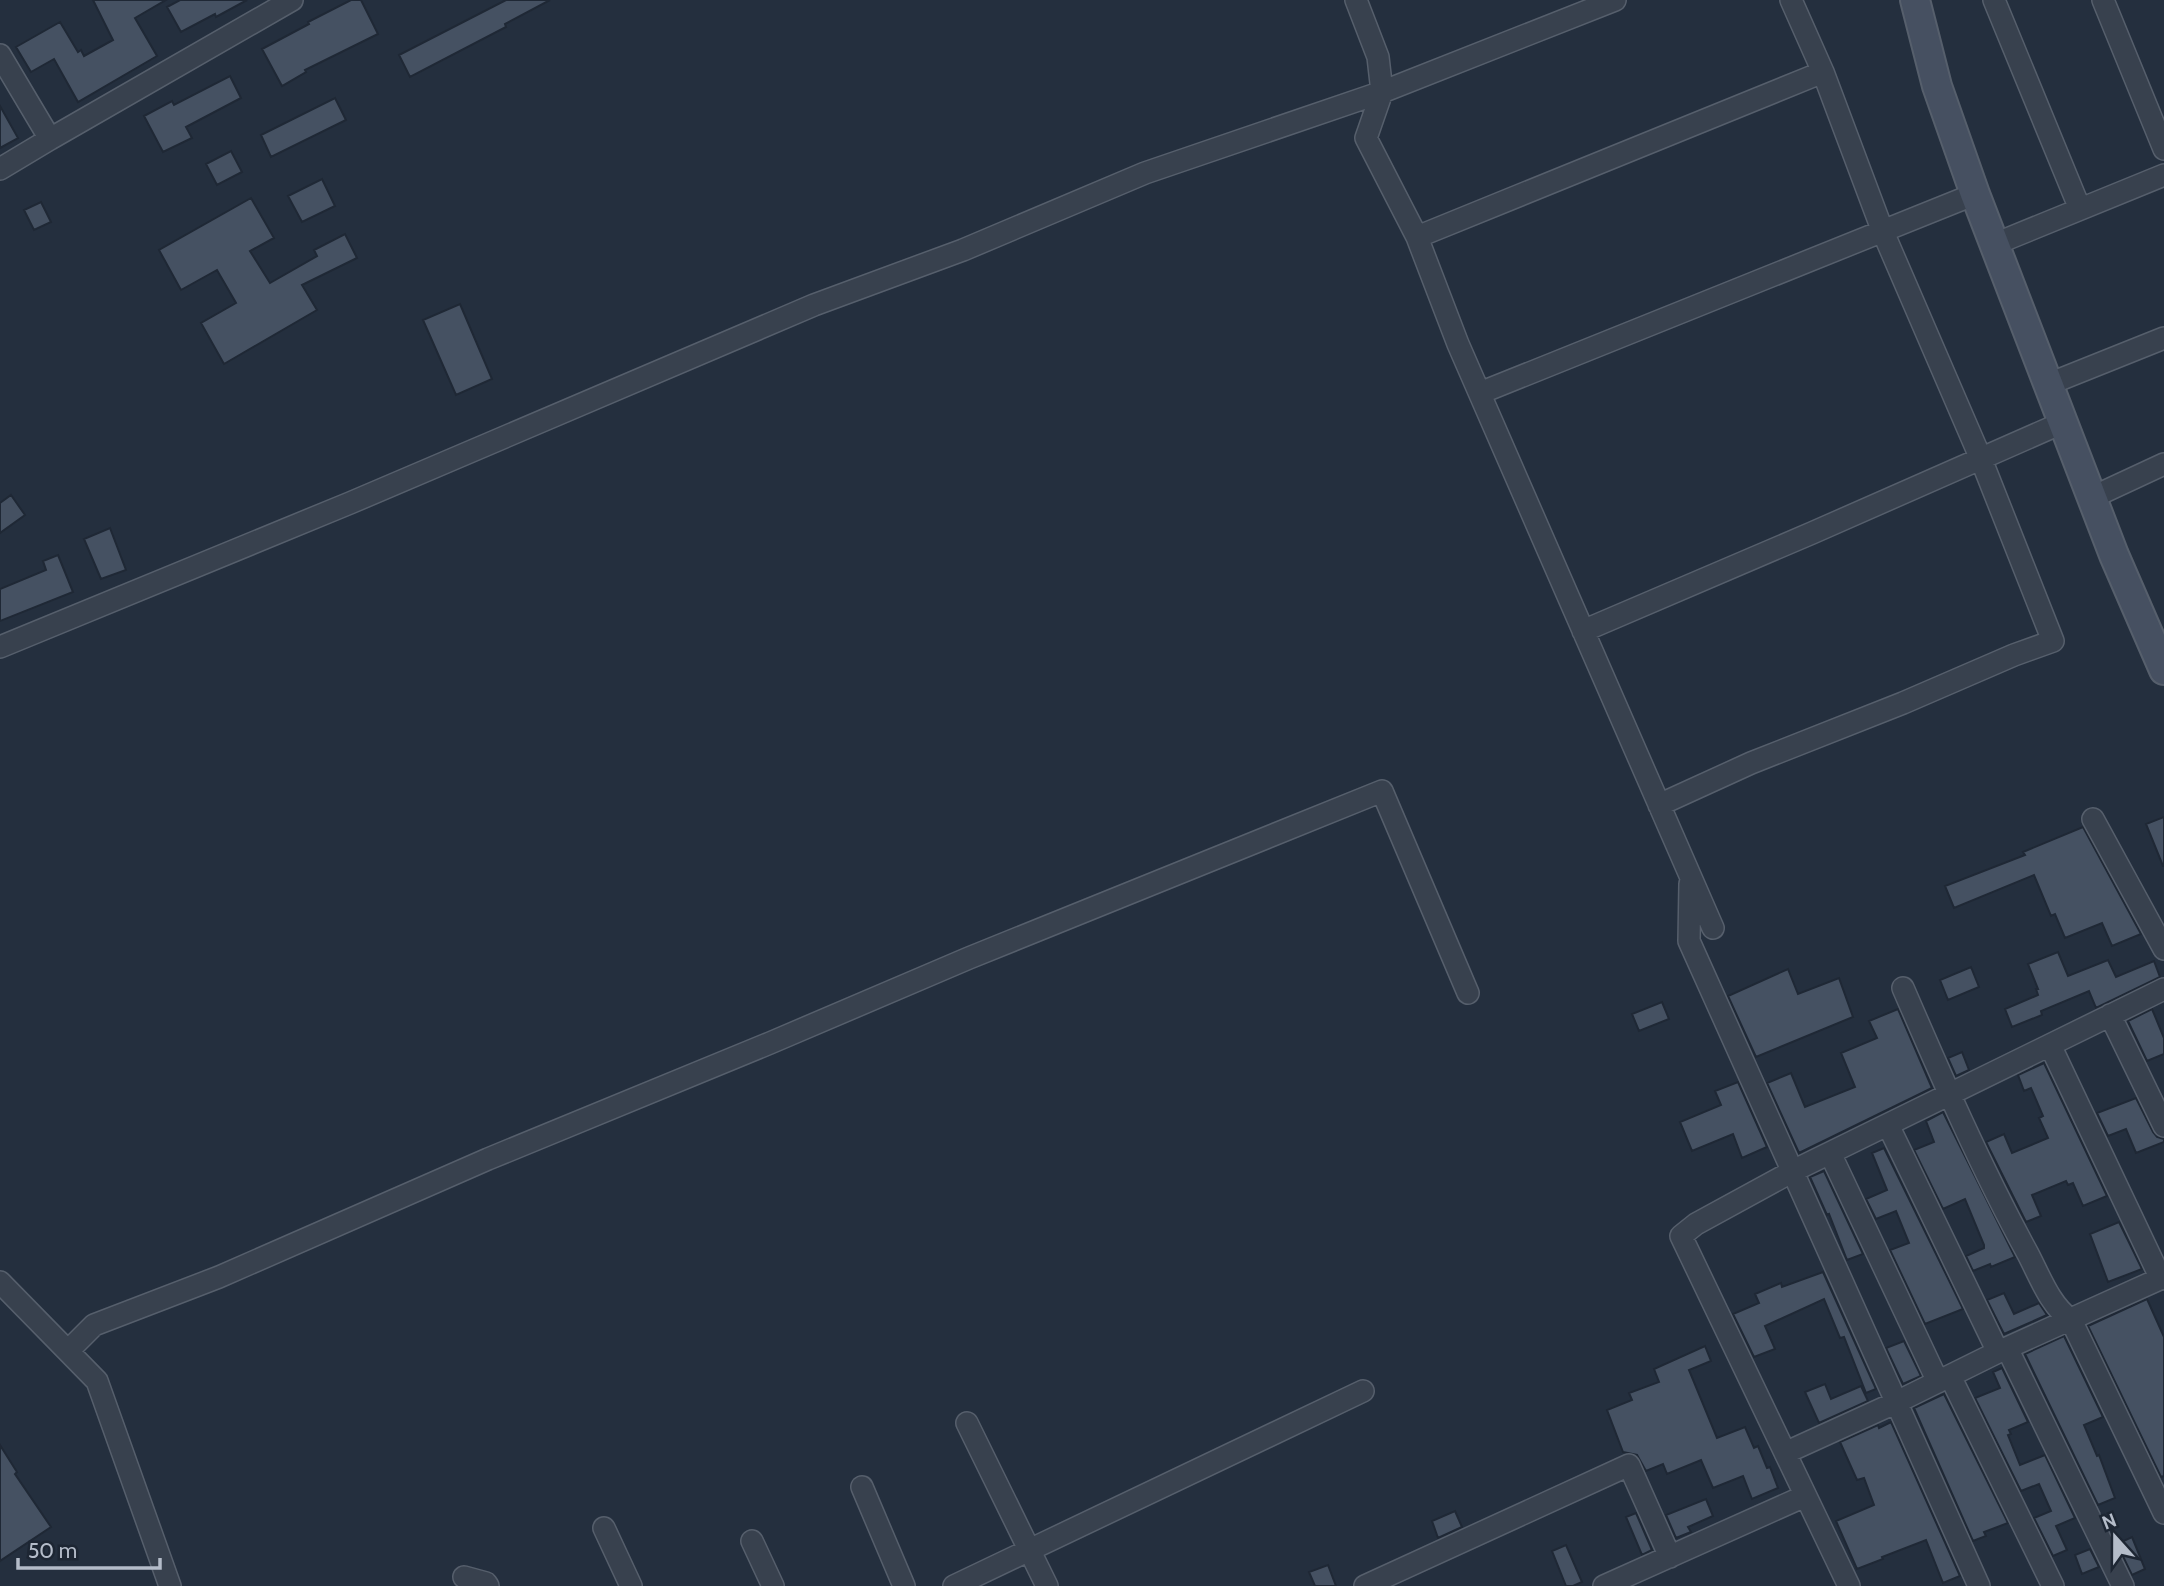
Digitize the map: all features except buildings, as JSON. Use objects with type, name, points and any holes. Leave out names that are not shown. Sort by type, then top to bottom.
[{"type":"street","points":[[0,169],[292,0]]},
{"type":"street","points":[[1356,0],[1378,57],[1382,92],[1366,138],[1417,237],[1458,344],[1713,928]]},
{"type":"street","points":[[0,647],[362,498],[814,305],[963,250],[1145,173],[1382,92],[1615,0]]},
{"type":"street","points":[[1659,805],[1751,763],[2053,641],[1981,459],[1883,232],[1823,72],[1791,0]]},
{"type":"street","points":[[1914,0],[1937,86],[1975,194],[2114,555],[2164,670]]},
{"type":"street","points":[[1994,0],[2080,209]]},
{"type":"street","points":[[2103,0],[2164,149]]},
{"type":"street","points":[[0,55],[50,139]]},
{"type":"street","points":[[1417,237],[1823,72]]},
{"type":"street","points":[[1995,244],[2164,175]]},
{"type":"street","points":[[1480,393],[1975,194]]},
{"type":"street","points":[[2049,384],[2164,338]]},
{"type":"street","points":[[1583,631],[2064,422]]},
{"type":"street","points":[[2093,496],[2164,464]]},
{"type":"street","points":[[68,1351],[94,1325],[219,1277],[475,1164],[969,958],[1382,791],[1468,993]]},
{"type":"street","points":[[2093,819],[2164,948]]},
{"type":"street","points":[[1690,876],[1689,941],[1979,1586]]},
{"type":"street","points":[[1903,988],[1949,1093],[2019,1238],[2059,1312],[2071,1320],[2164,1513]]},
{"type":"street","points":[[1849,1586],[1681,1238],[1696,1224],[1793,1171],[2164,989]]},
{"type":"street","points":[[2110,1015],[2164,1126]]},
{"type":"street","points":[[1785,1452],[2163,1278],[2050,1045]]},
{"type":"street","points":[[1888,1125],[2123,1586]]},
{"type":"street","points":[[1830,1153],[1944,1379],[2053,1586]]},
{"type":"street","points":[[0,1282],[97,1381],[170,1586]]},
{"type":"street","points":[[954,1586],[1363,1391]]},
{"type":"street","points":[[967,1423],[1047,1586]]},
{"type":"street","points":[[1365,1586],[1629,1465],[1670,1556]]},
{"type":"street","points":[[862,1487],[904,1586]]},
{"type":"street","points":[[1604,1586],[1805,1496]]},
{"type":"street","points":[[604,1528],[631,1586]]},
{"type":"street","points":[[751,1541],[772,1586]]},
{"type":"street","points":[[464,1577],[486,1583],[488,1586]]}]
